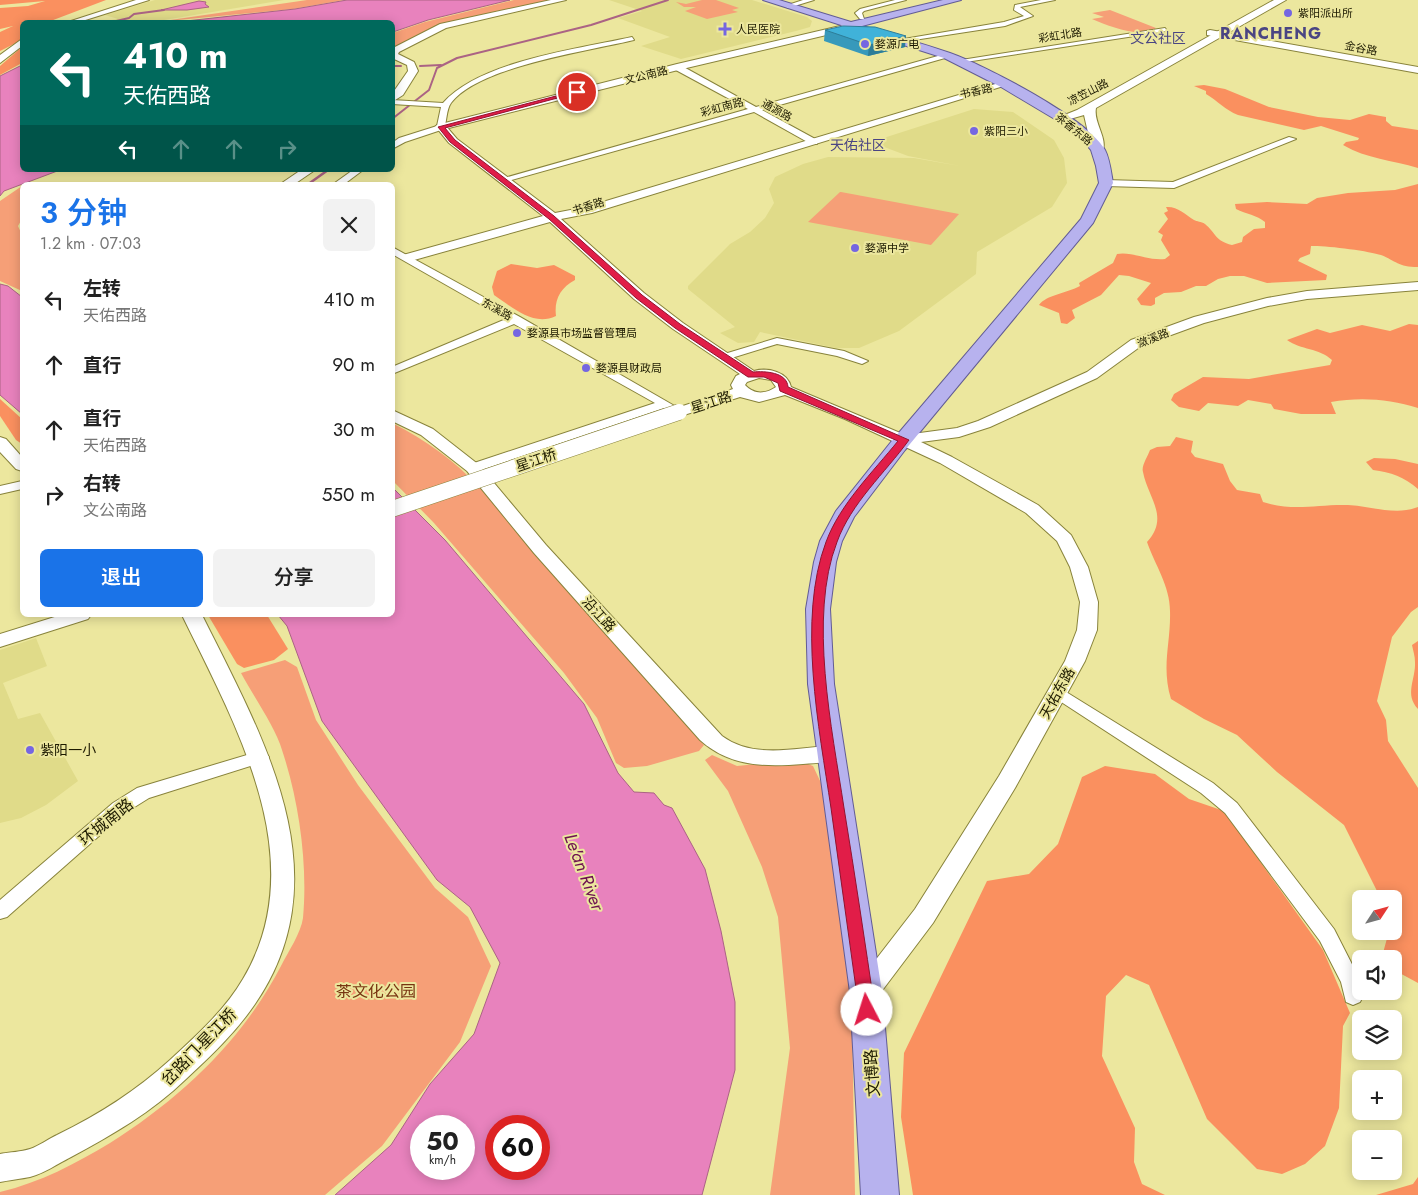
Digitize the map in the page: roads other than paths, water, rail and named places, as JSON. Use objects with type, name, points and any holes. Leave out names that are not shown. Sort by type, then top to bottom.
[{"type":"main road","name":"茶香东路","points":[[768,0],[858,22],[901,40],[953,58],[1005,84],[1063,118],[1080,131],[1098,150],[1106,183]]},
{"type":"main road","points":[[858,22],[956,0]]},
{"type":"main road","name":"凉笠山路","points":[[1063,118],[1271,0]]},
{"type":"main road","name":"凉笠山路","points":[[1214,33],[1281,0]]},
{"type":"main road","name":"文公南路","points":[[441,127],[858,22]]},
{"type":"main road","points":[[1048,109],[1068,109],[1087,105],[1091,125],[1098,138],[1098,150]]},
{"type":"main road","points":[[904,440],[1088,220],[1106,183]]},
{"type":"main road","name":"文博路","points":[[880,1195],[866,992],[830,754],[817,639],[818,609],[825,562],[832,541],[844,516],[904,440]]},
{"type":"street","points":[[79,20],[144,0]]},
{"type":"street","points":[[395,52],[443,26],[562,0]]},
{"type":"street","points":[[788,6],[811,0]]},
{"type":"street","points":[[858,22],[860,11],[903,0]]},
{"type":"street","points":[[901,40],[1005,24],[1030,16],[1016,9],[1017,6],[1052,0]]},
{"type":"street","name":"彩虹北路","points":[[953,58],[1164,30]]},
{"type":"street","name":"金谷路","points":[[1214,33],[1418,70]]},
{"type":"street","points":[[441,127],[445,105],[452,96],[489,74],[632,38]]},
{"type":"street","points":[[0,60],[20,44]]},
{"type":"street","points":[[395,56],[411,64],[413,71],[395,98]]},
{"type":"street","name":"彩虹南路","points":[[501,180],[753,110],[953,58]]},
{"type":"street","name":"通源路","points":[[676,67],[811,141]]},
{"type":"street","name":"书香路","points":[[407,258],[552,217],[597,208],[811,141],[1005,84]]},
{"type":"street","points":[[395,101],[445,105]]},
{"type":"street","points":[[395,144],[441,127]]},
{"type":"street","points":[[441,127],[453,141],[501,180],[552,217],[639,296],[678,326],[751,375],[738,382],[739,388],[742,391],[761,397],[775,394],[783,389]]},
{"type":"street","points":[[1106,183],[1156,186],[1174,185],[1292,139]]},
{"type":"street","points":[[290,182],[306,172]]},
{"type":"street","points":[[341,182],[356,172]]},
{"type":"street","name":"东溪路","points":[[395,252],[679,412]]},
{"type":"street","name":"潋溪路","points":[[904,440],[959,432],[984,424],[1092,375],[1110,364],[1136,343],[1199,320],[1267,302],[1307,295],[1351,289],[1418,286]]},
{"type":"street","points":[[395,370],[516,319]]},
{"type":"street","points":[[725,357],[777,341],[840,352],[862,362]]},
{"type":"street","name":"天佑东路","points":[[751,375],[764,374],[776,377],[783,382],[783,389],[904,440],[946,460],[1032,509],[1048,522],[1068,544],[1079,567],[1088,596],[1088,622],[1085,638],[1076,661],[1007,782],[924,916],[866,992]]},
{"type":"street","name":"星江路","points":[[679,412],[742,391]]},
{"type":"street","points":[[473,468],[665,404]]},
{"type":"street","name":"星江桥","points":[[395,508],[679,412]]},
{"type":"street","name":"沿江路","points":[[395,416],[427,432],[473,468],[540,548],[708,736],[723,747],[738,754],[754,757],[830,754]]},
{"type":"street","points":[[0,442],[20,464]]},
{"type":"street","points":[[0,490],[20,485]]},
{"type":"street","points":[[0,642],[75,617]]},
{"type":"street","name":"岔路门-星江桥","points":[[0,1168],[31,1162],[97,1130],[158,1090],[222,1027],[254,984],[272,944],[284,900],[283,854],[275,802],[260,757],[193,617]]},
{"type":"street","points":[[1058,692],[1207,788],[1232,808],[1327,935],[1351,982],[1352,989]]},
{"type":"street","name":"环城南路","points":[[0,911],[119,808],[143,793],[260,757]]},
{"type":"water","points":[[347,0],[510,0],[428,20],[395,31],[395,20],[195,20],[295,9]]},
{"type":"water","points":[[199,1],[206,2],[205,4],[209,7],[187,10],[161,10]]},
{"type":"water","points":[[20,66],[20,172],[55,172],[28,182],[20,182],[20,185],[4,191],[0,196],[0,76]]},
{"type":"water","points":[[0,284],[8,286],[20,295],[20,412],[0,395]]},
{"type":"water","name":"Le'an River","points":[[395,490],[445,540],[584,704],[618,773],[634,792],[654,793],[664,805],[672,808],[705,869],[721,931],[735,1002],[735,1070],[702,1195],[335,1195],[391,1145],[410,1115],[410,1180],[475,1180],[475,1115],[410,1115],[430,1084],[474,1034],[500,963],[470,907],[437,880],[322,721],[287,626],[280,617],[395,617]]},
{"type":"waterway","points":[[395,117],[429,90],[437,68],[457,58],[591,25],[668,0]]},
{"type":"waterway","points":[[120,20],[129,18],[134,14],[164,10]]},
{"type":"waterway","points":[[420,66],[441,65]]},
{"type":"waterway","points":[[395,66],[401,66]]},
{"type":"waterway","points":[[311,182],[325,172]]},
{"type":"place","name":"紫阳派出所","points":[[1288,13]]},
{"type":"place","name":"人民医院","points":[[725,29]]},
{"type":"place","name":"婺源广电","points":[[865,44]]},
{"type":"place","name":"紫阳三小","points":[[974,131]]},
{"type":"place","name":"婺源中学","points":[[855,248]]},
{"type":"place","name":"婺源县市场监督管理局","points":[[517,333]]},
{"type":"place","name":"婺源县财政局","points":[[586,368]]},
{"type":"place","name":"紫阳一小","points":[[30,750]]},
{"type":"district","name":"RANCHENG","points":[[1271,33]]},
{"type":"district","name":"文公社区","points":[[1158,38]]},
{"type":"district","name":"天佑社区","points":[[858,145]]},
{"type":"park label","name":"茶文化公园","points":[[376,991]]}]
